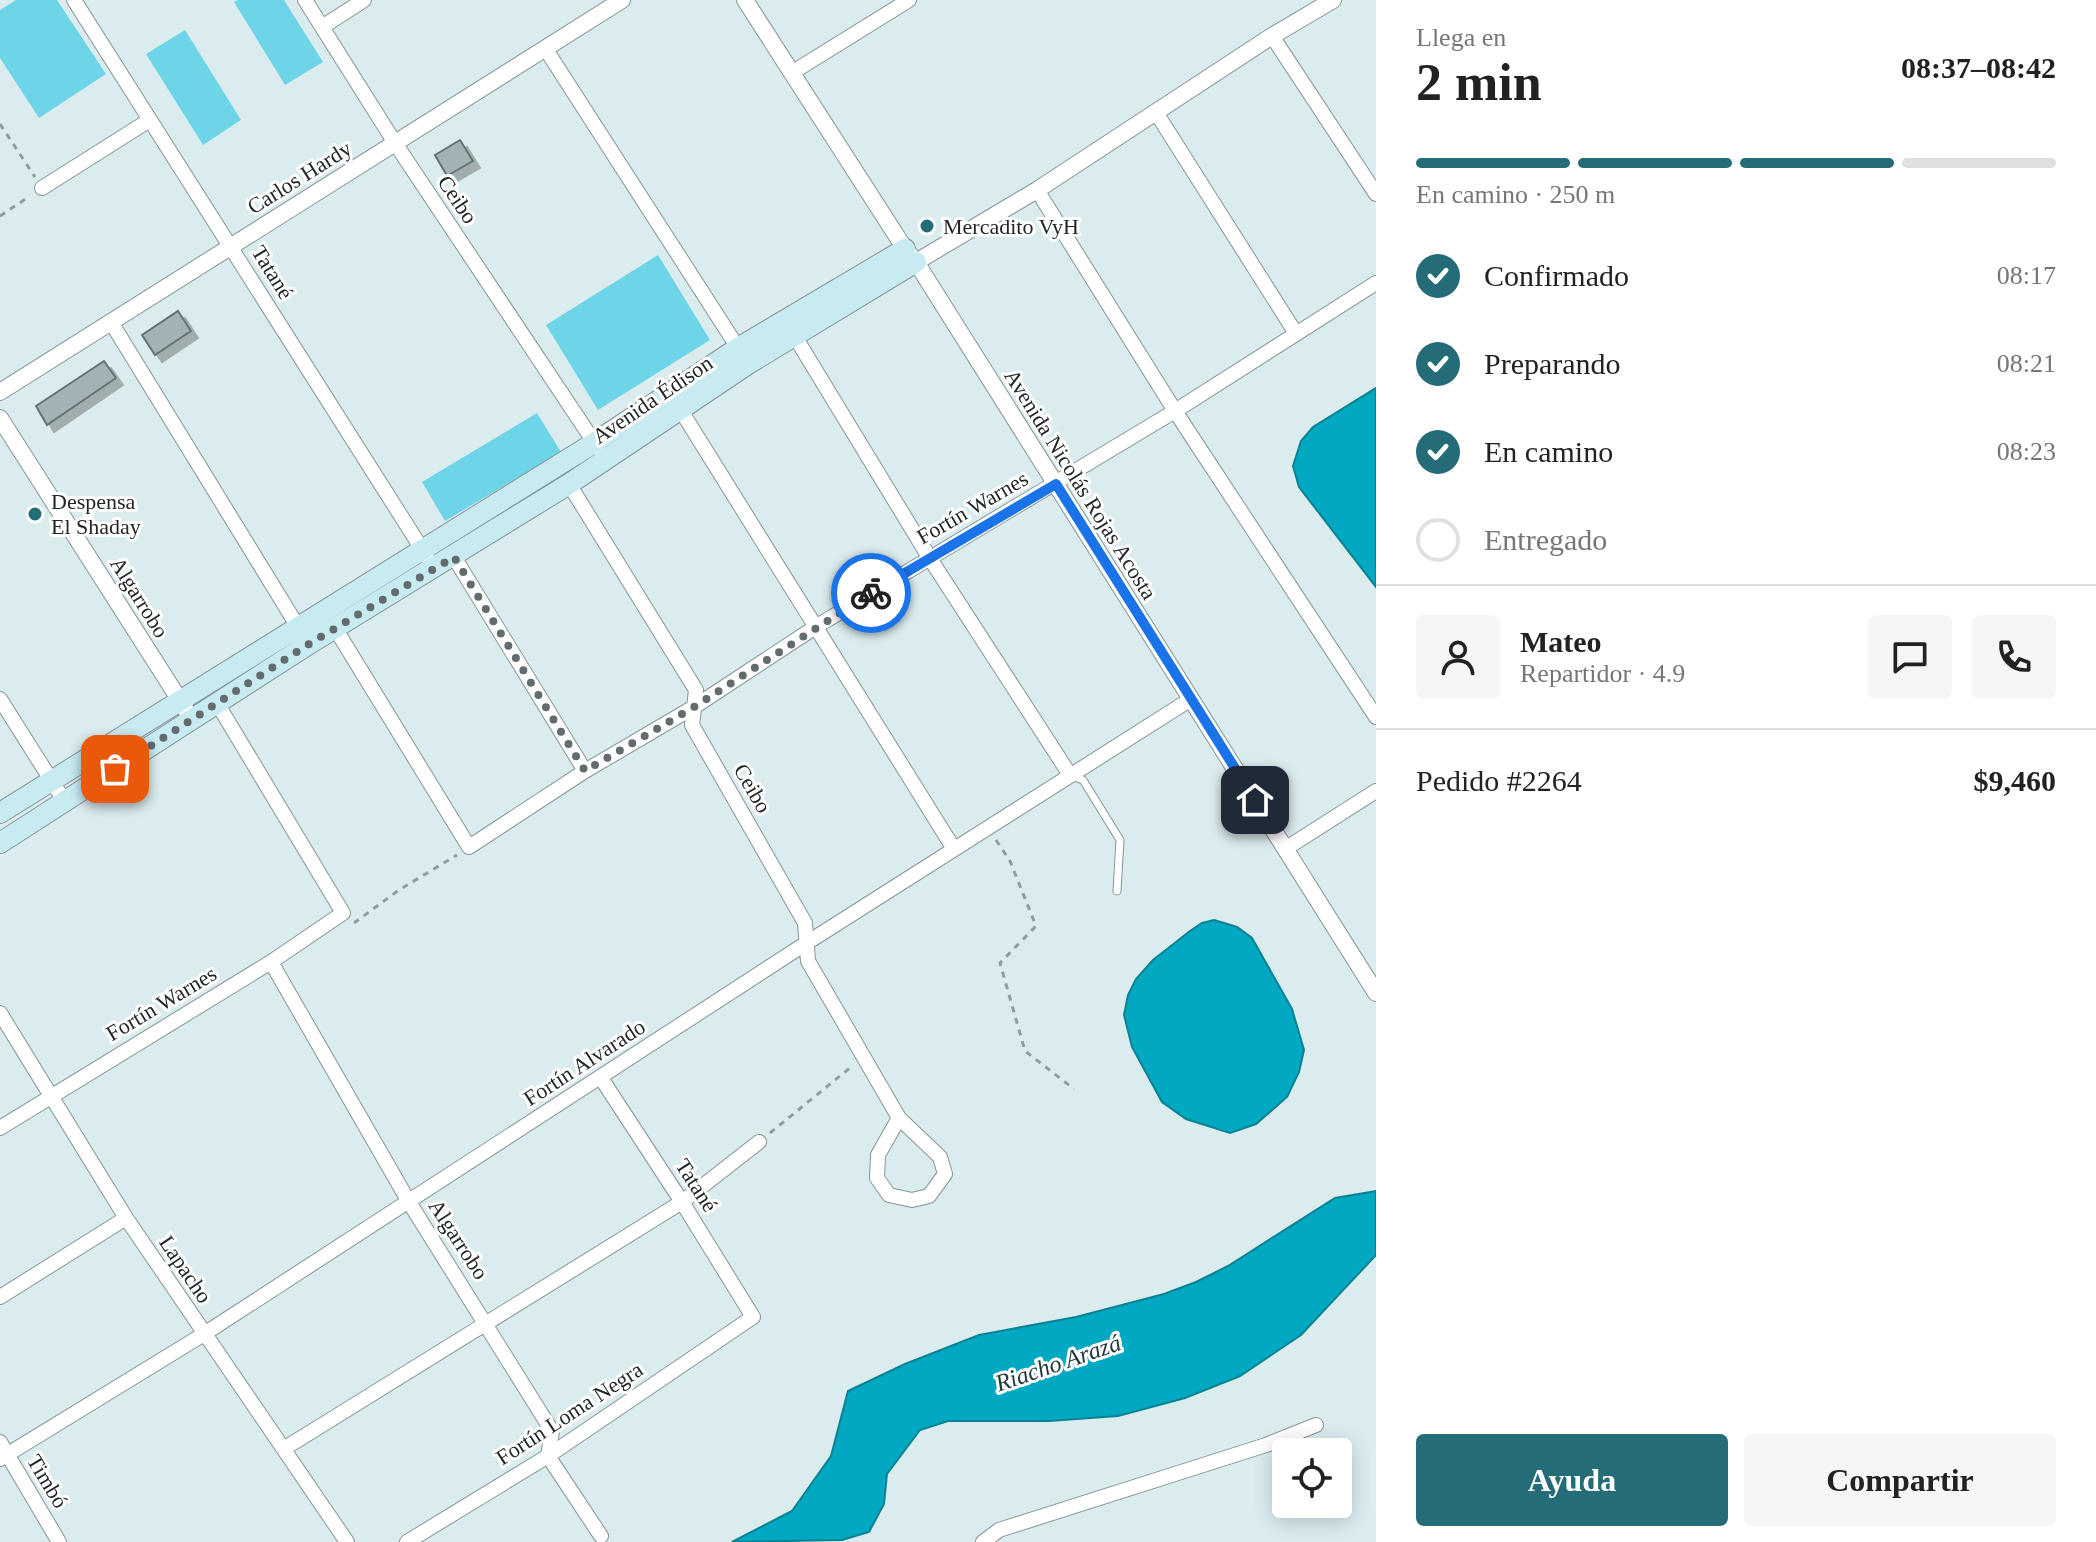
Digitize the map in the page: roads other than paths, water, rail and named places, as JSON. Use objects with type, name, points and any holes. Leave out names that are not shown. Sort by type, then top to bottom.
[{"type":"main road","name":"Avenida Édison","points":[[0,843],[65,802],[186,711],[600,451],[743,356],[910,255]]},
{"type":"main road","name":"Avenida Édison","points":[[0,813],[52,781],[186,711],[217,703],[304,635],[335,628],[428,559],[454,557],[569,484],[600,451],[680,409],[743,356],[794,335],[910,255]]},
{"type":"street","name":"Ceibo","points":[[305,0],[395,143],[600,451]]},
{"type":"street","points":[[322,27],[364,0]]},
{"type":"street","name":"Carlos Hardy","points":[[0,392],[622,0]]},
{"type":"street","name":"Avenida Nicolás Rojas Acosta","points":[[745,0],[1056,484],[1285,849],[1371,973],[1376,993]]},
{"type":"street","points":[[793,72],[891,5],[909,0]]},
{"type":"street","name":"Avenida Édison","points":[[910,255],[1037,190],[1272,36],[1333,0]]},
{"type":"street","name":"Tatané","points":[[78,1],[148,121],[428,559]]},
{"type":"street","points":[[1272,36],[1376,194]]},
{"type":"street","points":[[545,48],[743,356]]},
{"type":"street","points":[[1157,114],[1295,332]]},
{"type":"street","points":[[42,188],[148,121]]},
{"type":"street","points":[[1037,190],[1175,411],[1376,717]]},
{"type":"street","name":"Fortín Warnes","points":[[335,628],[469,847],[585,771],[694,707],[817,626],[1175,411],[1376,283]]},
{"type":"street","points":[[111,322],[304,635]]},
{"type":"street","points":[[794,335],[929,557],[1070,775]]},
{"type":"street","points":[[680,409],[954,849]]},
{"type":"street","name":"Algarrobo","points":[[0,418],[186,711]]},
{"type":"street","name":"Ceibo","points":[[569,484],[696,690],[692,725],[805,923],[808,961],[899,1118],[940,1157],[945,1174],[929,1196],[912,1200],[889,1195],[877,1178],[878,1155],[899,1118]]},
{"type":"street","points":[[454,557],[585,771]]},
{"type":"street","points":[[0,699],[65,802]]},
{"type":"street","name":"Fortín Alvarado","points":[[2,1452],[204,1334],[805,944],[1191,699]]},
{"type":"street","name":"Fortín Warnes","points":[[0,1128],[271,962],[343,913],[217,703]]},
{"type":"street","points":[[1285,849],[1376,791]]},
{"type":"street","name":"Algarrobo","points":[[271,962],[409,1202],[552,1431],[548,1456],[601,1536]]},
{"type":"street","name":"Lapacho","points":[[0,1013],[126,1218],[347,1542]]},
{"type":"street","name":"Tatané","points":[[601,1078],[753,1317]]},
{"type":"street","points":[[285,1448],[682,1202],[759,1142]]},
{"type":"street","points":[[0,1297],[126,1218]]},
{"type":"street","name":"Fortín Loma Negra","points":[[407,1542],[548,1456],[753,1317]]},
{"type":"street","points":[[983,1542],[999,1530],[1266,1445],[1316,1425]]},
{"type":"street","name":"Timbó","points":[[2,1452],[59,1542]]},
{"type":"lane","points":[[1070,775],[1083,780],[1120,840],[1117,891]]},
{"type":"water","points":[[1376,388],[1376,587],[1299,487],[1293,466],[1301,441],[1313,427]]},
{"type":"water","points":[[1214,920],[1237,927],[1252,938],[1292,1009],[1304,1050],[1299,1072],[1287,1097],[1256,1124],[1230,1133],[1186,1119],[1162,1102],[1132,1047],[1124,1015],[1128,995],[1136,979],[1153,960],[1202,923]]},
{"type":"water","name":"Riacho Arazá","points":[[1376,1191],[1376,1255],[1301,1335],[1240,1376],[1185,1398],[1118,1416],[1049,1421],[948,1421],[920,1430],[887,1474],[884,1504],[869,1532],[842,1540],[732,1542],[792,1511],[831,1456],[848,1391],[905,1364],[979,1335],[1076,1317],[1164,1294],[1196,1282],[1228,1266],[1335,1198]]},
{"type":"place","name":"Mercadito VyH","points":[[927,226]]},
{"type":"place","name":"Despensa El Shaday","points":[[35,514]]}]
